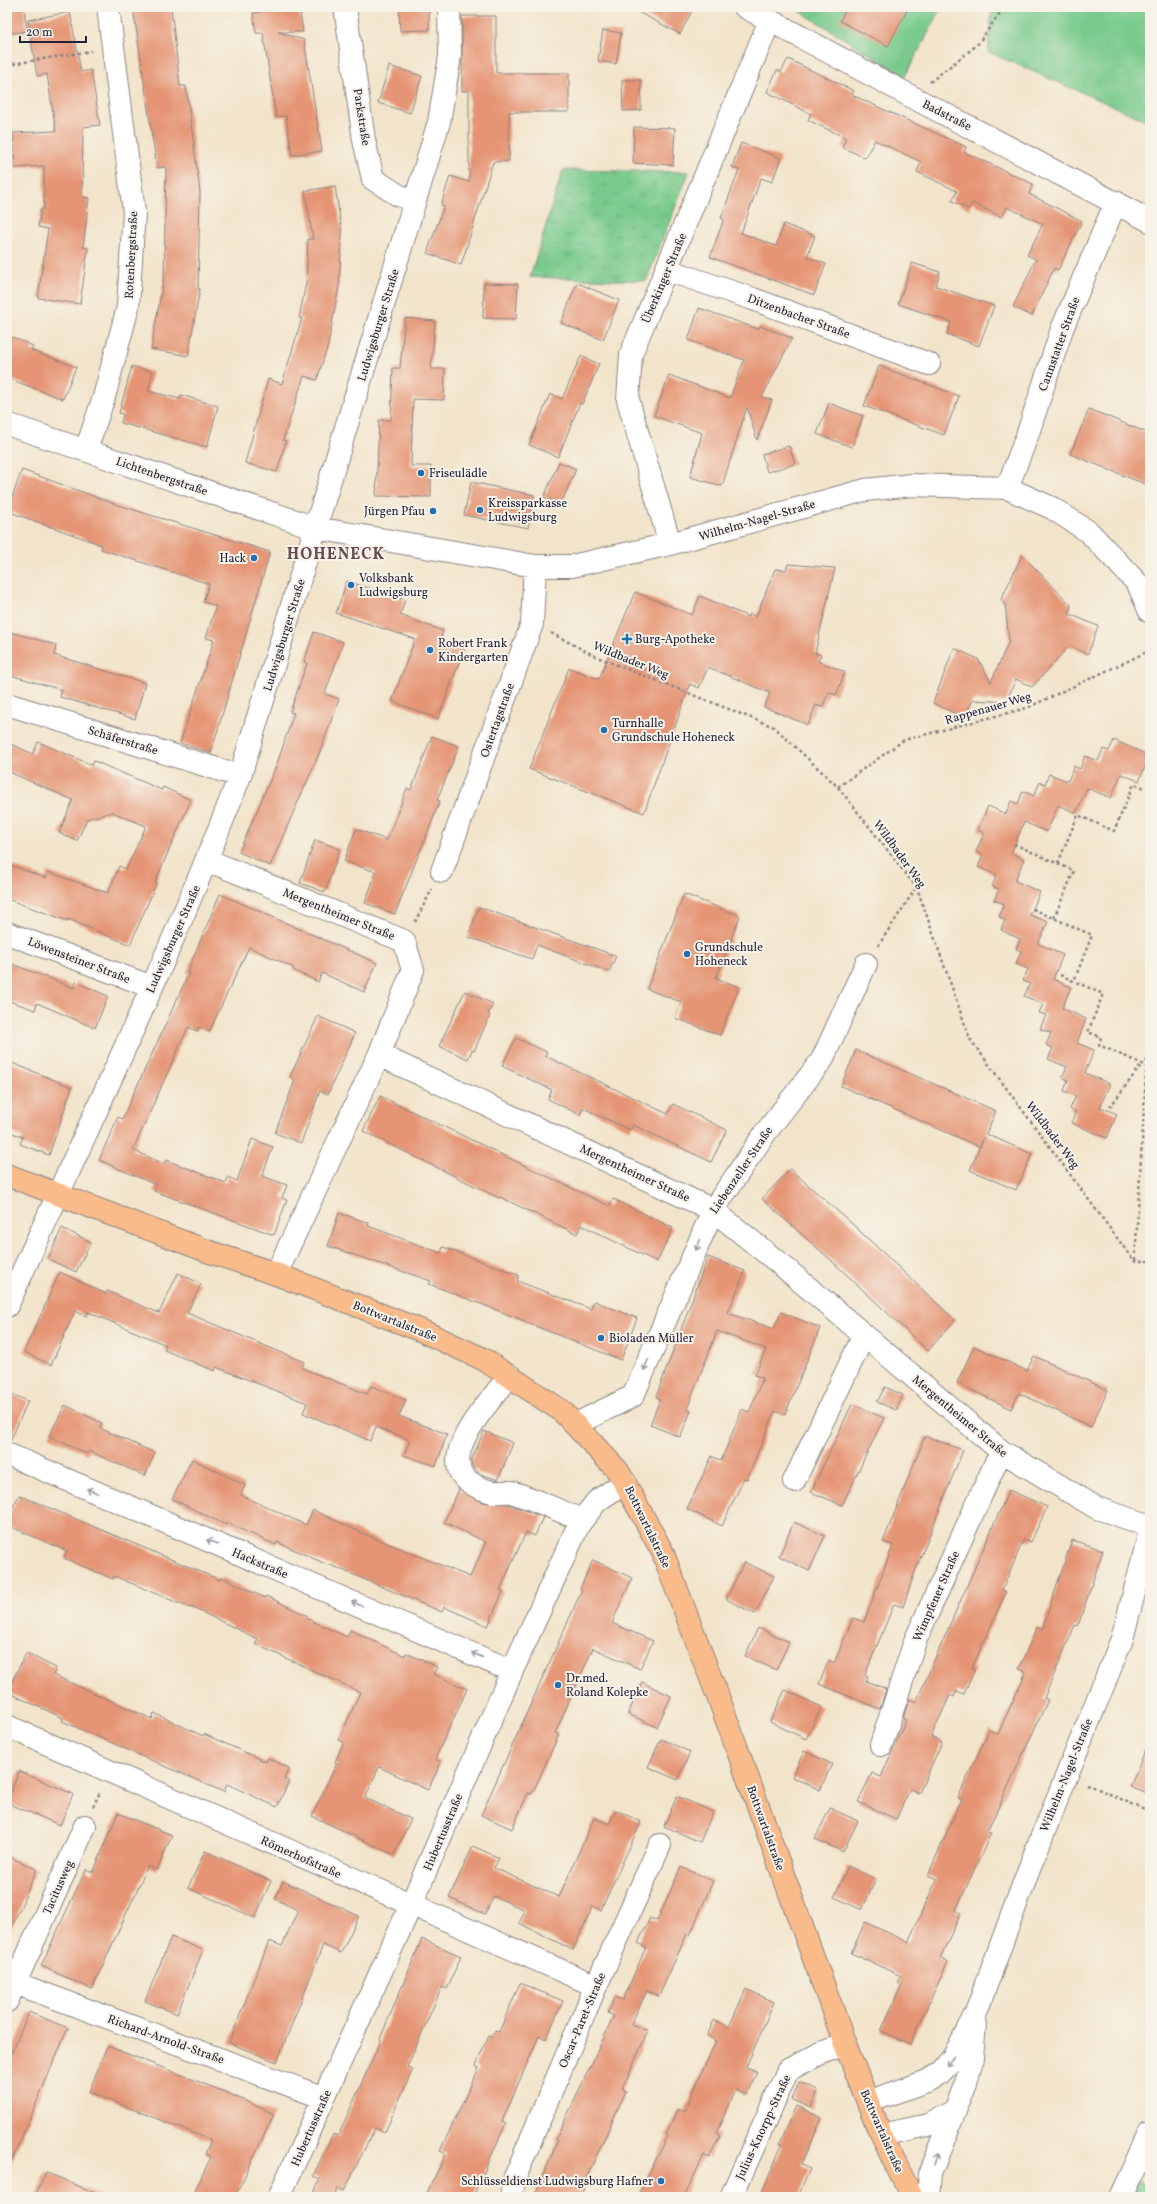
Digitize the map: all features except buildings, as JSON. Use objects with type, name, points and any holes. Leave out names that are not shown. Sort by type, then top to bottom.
[{"type":"main road","name":"Bottwartalstraße","points":[[7,1175],[207,1251],[276,1274],[420,1330],[483,1359],[562,1411],[576,1424],[618,1471],[662,1551],[720,1702],[845,2044],[881,2134],[912,2197]]},
{"type":"street","name":"Rotenbergstraße","points":[[86,450],[104,398],[128,307],[134,212],[108,7]]},
{"type":"street","name":"Parkstraße","points":[[346,7],[364,140],[373,179],[398,195],[415,201]]},
{"type":"street","name":"Ludwigsburger Straße","points":[[7,1306],[152,987],[207,860],[240,776],[439,122],[450,56],[449,7]]},
{"type":"street","name":"Badstraße","points":[[745,7],[914,98],[1150,221]]},
{"type":"street","name":"Überkinger Straße","points":[[670,544],[628,400],[631,354],[668,270],[770,20]]},
{"type":"street","name":"Cannstatter Straße","points":[[1007,488],[1027,436],[1062,329],[1116,202]]},
{"type":"street","name":"Ditzenbacher Straße","points":[[668,270],[753,298],[929,364]]},
{"type":"street","name":"Lichtenbergstraße","points":[[7,424],[316,528]]},
{"type":"street","name":"Wilhelm-Nagel-Straße","points":[[316,528],[535,566],[572,566],[670,544],[865,490],[912,485],[1007,488],[1052,508],[1089,532],[1138,584],[1150,612]]},
{"type":"street","name":"Ostertagstraße","points":[[442,871],[532,624],[535,566]]},
{"type":"street","name":"Schäferstraße","points":[[7,704],[240,776]]},
{"type":"street","name":"Mergentheimer Straße","points":[[207,860],[404,941],[413,970],[379,1055],[276,1274]]},
{"type":"street","name":"Löwensteiner Straße","points":[[7,933],[152,987]]},
{"type":"street","name":"Liebenzeller Straße","points":[[576,1424],[633,1396],[713,1210],[766,1132],[822,1060],[866,964]]},
{"type":"street","name":"Mergentheimer Straße","points":[[379,1055],[713,1210],[1001,1451],[1097,1508],[1150,1526]]},
{"type":"street","points":[[794,1481],[864,1335]]},
{"type":"street","points":[[510,1376],[471,1426],[461,1446],[458,1467],[461,1475],[469,1482],[492,1492],[512,1492],[582,1520]]},
{"type":"street","name":"Wimpfener Straße","points":[[881,1745],[915,1641],[1001,1451]]},
{"type":"street","name":"Hackstraße","points":[[7,1454],[512,1671]]},
{"type":"street","name":"Hubertusstraße","points":[[279,2197],[411,1905],[512,1671],[582,1520],[597,1500],[625,1482]]},
{"type":"street","name":"Wilhelm-Nagel-Straße","points":[[868,2102],[927,2081],[941,2073],[953,2058],[975,2015],[996,1956],[1066,1775],[1122,1639],[1150,1532]]},
{"type":"street","name":"Römerhofstraße","points":[[7,1726],[596,1986]]},
{"type":"street","name":"Tacitusweg","points":[[10,1988],[85,1826]]},
{"type":"street","name":"Oscar-Paret-Straße","points":[[512,2197],[516,2177],[596,1986],[660,1845]]},
{"type":"street","name":"Richard-Arnold-Straße","points":[[10,1988],[324,2098]]},
{"type":"street","name":"Wilhelm-Nagel-Straße","points":[[928,2197],[930,2174],[966,2083],[972,2058],[975,2015]]},
{"type":"street","name":"Julius-Knorpp-Straße","points":[[731,2197],[788,2070],[819,2054],[845,2044]]},
{"type":"street","points":[[881,2134],[928,2125],[954,2111]]},
{"type":"street","points":[[1121,2197],[1150,2134]]},
{"type":"path","points":[[914,98],[929,83],[977,45],[1004,7]]},
{"type":"path","points":[[7,65],[113,48]]},
{"type":"path","name":"Wildbader Weg","points":[[532,624],[597,657],[774,727],[838,787],[917,888],[970,1039],[1134,1261]]},
{"type":"path","name":"Rappenauer Weg","points":[[838,787],[904,740],[1027,708],[1147,652],[1150,662]]},
{"type":"path","points":[[1058,863],[1078,815],[1114,831],[1134,784],[1150,790]]},
{"type":"path","points":[[1014,844],[1074,871],[1054,918]]},
{"type":"path","points":[[404,941],[442,871]]},
{"type":"path","points":[[866,964],[917,888]]},
{"type":"path","points":[[1033,908],[1092,935],[1074,982]]},
{"type":"path","points":[[1060,975],[1103,994],[1088,1032],[1101,1037],[1099,1044],[1147,1066]]},
{"type":"path","points":[[1150,1037],[1148,1041],[1134,1261],[1150,1261]]},
{"type":"path","points":[[1110,1107],[1142,1064]]},
{"type":"path","points":[[85,1826],[109,1772]]},
{"type":"path","points":[[1066,1775],[1150,1812]]},
{"type":"green space","points":[[793,7],[942,7],[905,76]]},
{"type":"green space","points":[[992,7],[1150,7],[1150,122],[988,52]]},
{"type":"green space","points":[[563,170],[689,172],[646,281],[530,277]]},
{"type":"green space","points":[[1137,2180],[1150,2187],[1150,2197],[1129,2197]]},
{"type":"place","name":"Friseulädle","points":[[421,473]]},
{"type":"place","name":"Kreissparkasse Ludwigsburg","points":[[480,510]]},
{"type":"place","name":"Jürgen Pfau","points":[[433,511]]},
{"type":"place","name":"Hack","points":[[254,558]]},
{"type":"place","name":"Volksbank Ludwigsburg","points":[[351,585]]},
{"type":"place","name":"Burg-Apotheke","points":[[627,639]]},
{"type":"place","name":"Robert Frank Kindergarten","points":[[430,650]]},
{"type":"place","name":"Turnhalle Grundschule Hoheneck","points":[[604,730]]},
{"type":"place","name":"Grundschule Hoheneck","points":[[687,954]]},
{"type":"place","name":"Bioladen Müller","points":[[601,1338]]},
{"type":"place","name":"Dr.med. Roland Kolepke","points":[[558,1685]]},
{"type":"place","name":"Schlüsseldienst Ludwigsburg Hafner","points":[[661,2181]]},
{"type":"district","name":"HOHENECK","points":[[336,553]]}]
